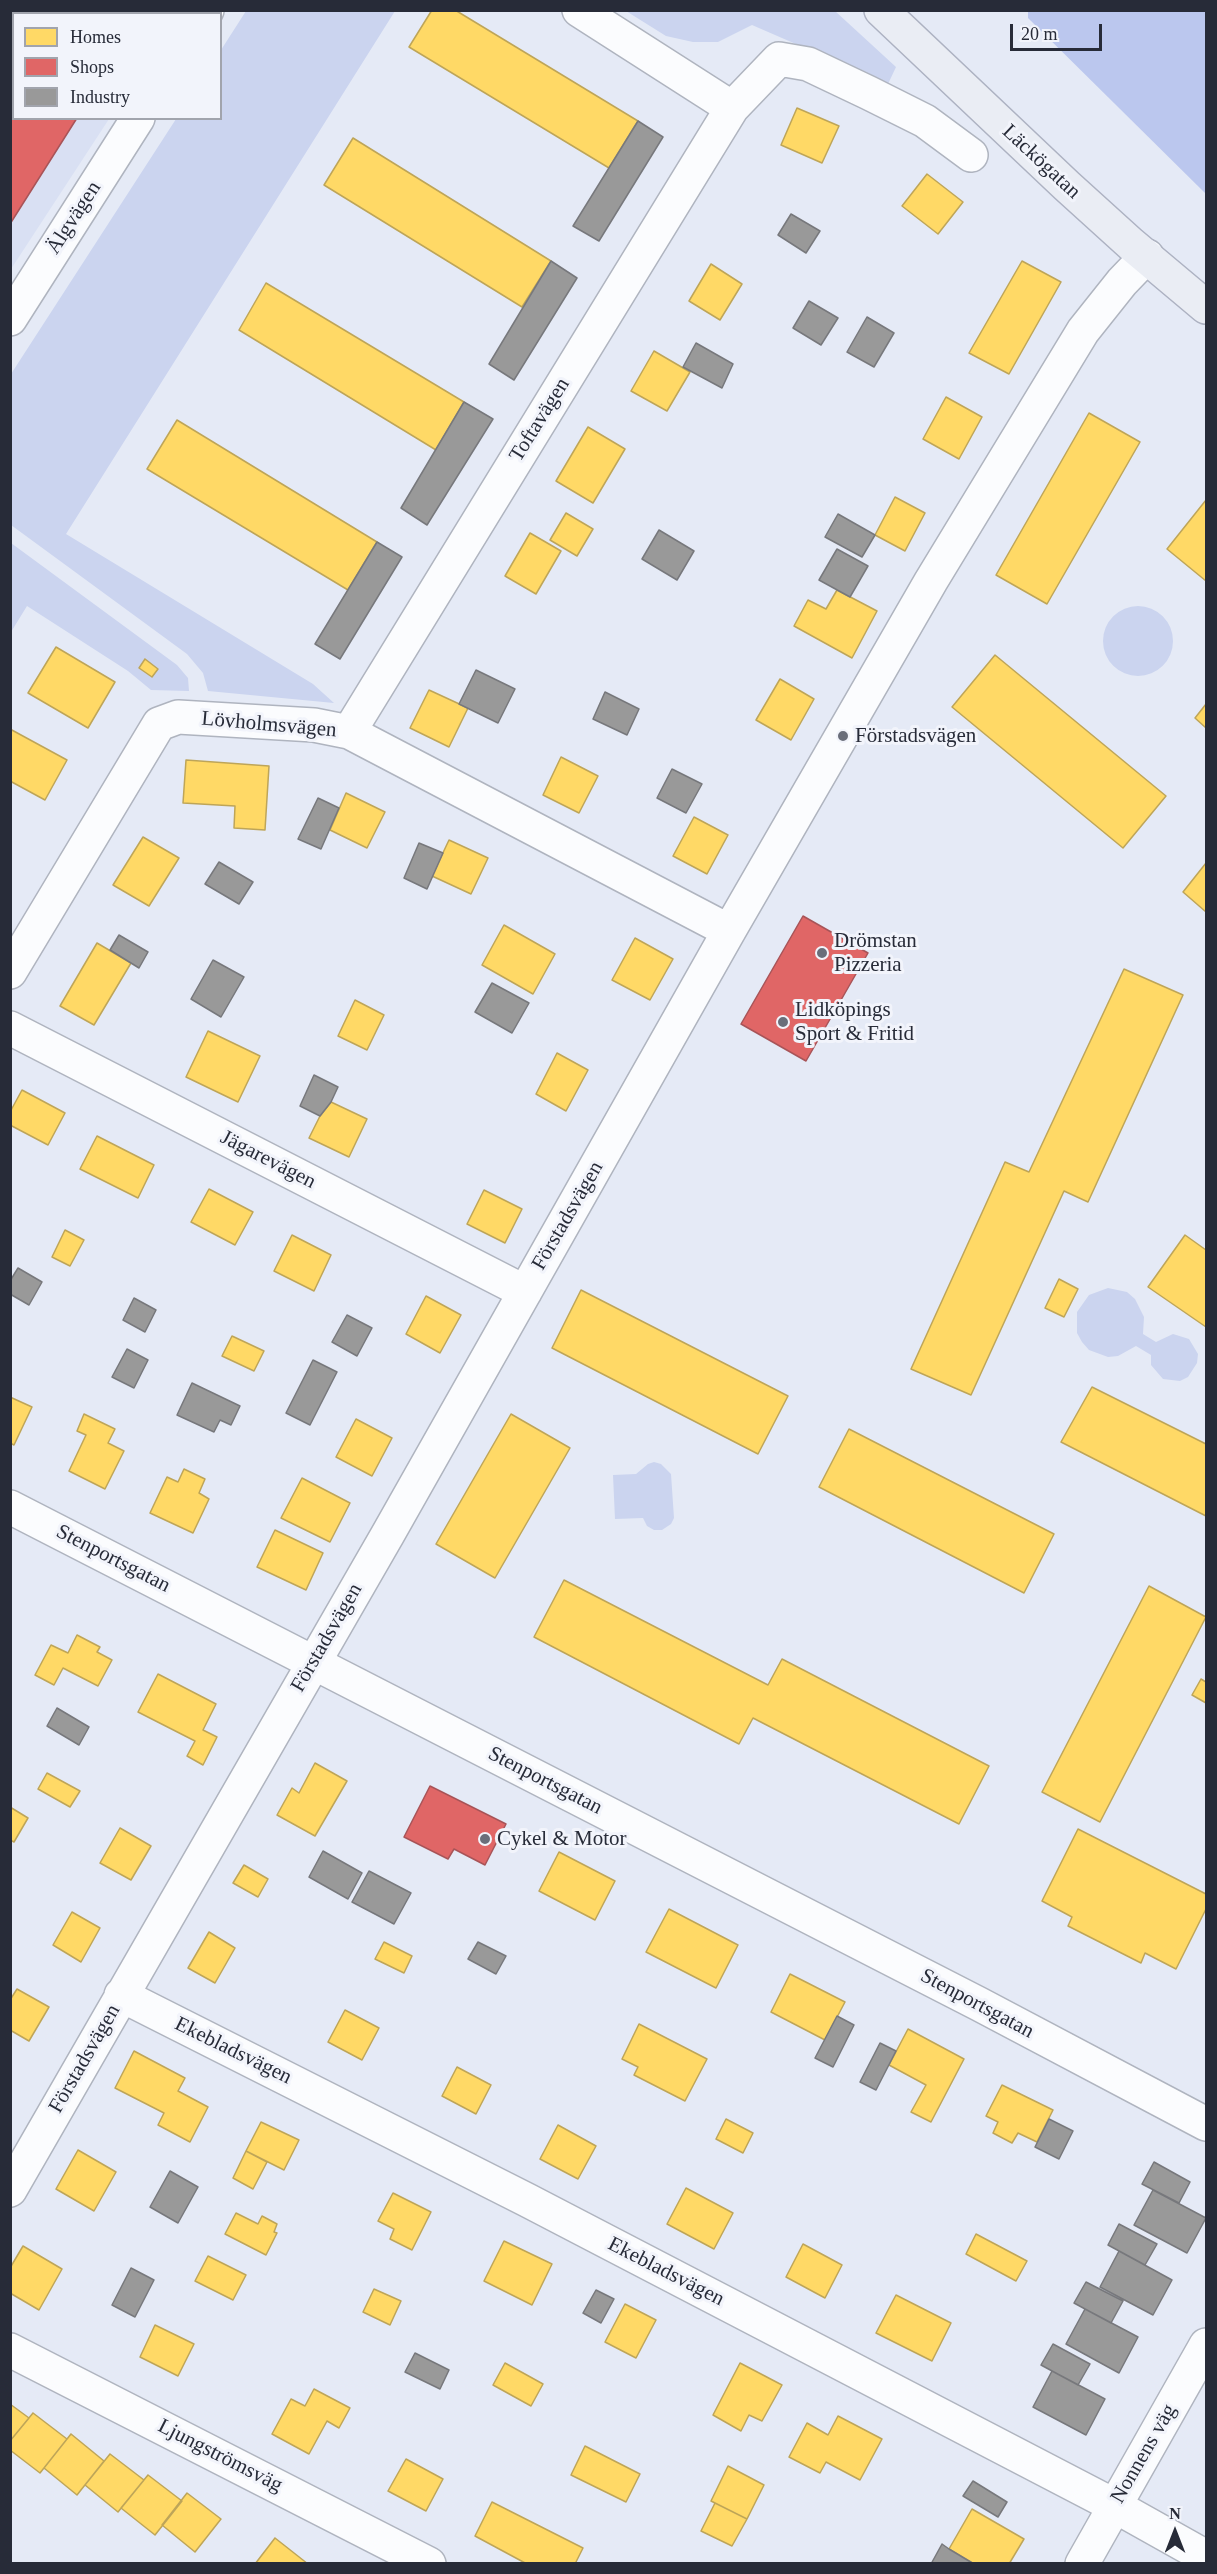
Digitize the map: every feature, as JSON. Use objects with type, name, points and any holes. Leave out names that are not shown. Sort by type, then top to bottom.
[{"type":"main road","name":"Läckögatan","points":[[881,10],[1066,186],[1206,308]]},
{"type":"street","points":[[579,10],[732,108]]},
{"type":"street","name":"Läckögatan","points":[[732,108],[779,59],[808,64],[925,122],[971,155]]},
{"type":"street","name":"Toftavägen","points":[[349,732],[732,108]]},
{"type":"street","name":"Älgvägen","points":[[10,319],[137,120]]},
{"type":"street","name":"Förstadsvägen","points":[[10,2190],[525,1292],[729,931],[926,591],[1083,331],[1122,282],[1147,256]]},
{"type":"street","name":"Lövholmsvägen","points":[[10,972],[159,724],[178,717],[314,725],[349,732],[729,931]]},
{"type":"street","name":"Jägarevägen","points":[[10,1028],[525,1292]]},
{"type":"street","name":"Stenportsgatan","points":[[10,1507],[979,2004],[1206,2124]]},
{"type":"street","name":"Ekebladsvägen","points":[[121,1995],[516,2194],[1115,2506],[1206,2557]]},
{"type":"street","name":"Nonnens väg","points":[[1082,2564],[1206,2345]]},
{"type":"street","name":"Ljungströmsväg","points":[[10,2350],[429,2564]]},
{"type":"shaded area","points":[[11,11],[180,11],[12,12],[12,120],[108,120],[11,269]]},
{"type":"shaded area","points":[[246,11],[395,11],[66,534],[313,684],[334,703],[208,691],[203,673],[187,654],[11,525],[11,374],[175,120],[222,120],[222,48]]},
{"type":"shaded area","points":[[626,11],[835,11],[896,67],[888,84],[752,25],[718,42],[693,42],[666,36]]},
{"type":"shaded area","points":[[1028,11],[1206,11],[1206,194],[1028,18]]},
{"type":"shaded area","points":[[11,543],[177,665],[188,678],[189,691],[151,690],[128,671],[27,606],[11,632]]},
{"type":"shaded area","points":[[1138,606],[1157,612],[1167,622],[1173,641],[1167,660],[1157,670],[1138,676],[1119,670],[1109,660],[1103,641],[1109,622],[1119,612]]},
{"type":"shaded area","points":[[1108,1288],[1127,1292],[1135,1299],[1144,1317],[1143,1334],[1156,1342],[1173,1334],[1189,1339],[1198,1354],[1197,1363],[1188,1377],[1180,1381],[1163,1379],[1151,1365],[1151,1355],[1136,1346],[1118,1356],[1108,1357],[1089,1350],[1077,1333],[1077,1312],[1089,1295]]},
{"type":"shaded area","points":[[654,1462],[661,1464],[671,1474],[674,1518],[671,1524],[662,1530],[654,1530],[647,1526],[643,1518],[615,1519],[613,1475],[636,1474]]},
{"type":"building: Homes","points":[[432,10],[455,10],[638,121],[609,168],[409,47]]},
{"type":"building: Homes","points":[[797,108],[839,126],[822,163],[781,145]]},
{"type":"building: Homes","points":[[353,138],[551,261],[522,307],[324,185]]},
{"type":"building: Homes","points":[[927,174],[963,202],[938,234],[902,206]]},
{"type":"building: Homes","points":[[1022,261],[1061,282],[1009,374],[969,353]]},
{"type":"building: Homes","points":[[711,264],[742,284],[720,320],[689,301]]},
{"type":"building: Homes","points":[[266,283],[464,402],[436,450],[239,330]]},
{"type":"building: Homes","points":[[654,351],[690,372],[667,411],[631,391]]},
{"type":"building: Homes","points":[[946,397],[982,417],[959,459],[923,439]]},
{"type":"building: Homes","points":[[1089,413],[1140,442],[1047,604],[996,575]]},
{"type":"building: Homes","points":[[177,420],[377,542],[348,590],[147,469]]},
{"type":"building: Homes","points":[[588,427],[625,449],[593,503],[556,481]]},
{"type":"building: Homes","points":[[895,497],[925,513],[905,551],[875,535]]},
{"type":"building: Homes","points":[[1206,500],[1206,581],[1167,549]]},
{"type":"building: Homes","points":[[566,513],[593,529],[577,556],[550,540]]},
{"type":"building: Homes","points":[[530,533],[561,551],[536,594],[505,576]]},
{"type":"building: Homes","points":[[837,590],[877,611],[852,658],[794,626],[808,600],[826,609]]},
{"type":"building: Homes","points":[[56,647],[115,682],[88,728],[28,693]]},
{"type":"building: Homes","points":[[995,655],[1166,796],[1123,848],[952,707]]},
{"type":"building: Homes","points":[[145,659],[158,669],[152,677],[139,668]]},
{"type":"building: Homes","points":[[780,679],[814,699],[791,740],[756,720]]},
{"type":"building: Homes","points":[[429,690],[468,708],[449,747],[410,728]]},
{"type":"building: Homes","points":[[1206,704],[1206,728],[1195,718]]},
{"type":"building: Homes","points":[[10,729],[67,760],[45,800],[10,781]]},
{"type":"building: Homes","points":[[561,757],[598,776],[579,813],[543,795]]},
{"type":"building: Homes","points":[[186,760],[269,766],[265,830],[234,828],[235,806],[183,803]]},
{"type":"building: Homes","points":[[346,793],[385,812],[367,848],[330,830]]},
{"type":"building: Homes","points":[[694,817],[728,835],[707,874],[673,856]]},
{"type":"building: Homes","points":[[143,837],[179,858],[149,906],[113,885]]},
{"type":"building: Homes","points":[[449,840],[488,858],[471,894],[432,876]]},
{"type":"building: Homes","points":[[1206,863],[1206,912],[1183,892]]},
{"type":"building: Homes","points":[[504,925],[555,954],[533,994],[482,965]]},
{"type":"building: Homes","points":[[635,938],[673,959],[650,1000],[612,980]]},
{"type":"building: Homes","points":[[97,943],[131,963],[94,1025],[60,1006]]},
{"type":"building: Homes","points":[[1124,969],[1183,995],[1088,1202],[1064,1191],[971,1395],[911,1369],[1005,1162],[1029,1172]]},
{"type":"building: Homes","points":[[355,1000],[384,1015],[367,1050],[338,1036]]},
{"type":"building: Homes","points":[[208,1031],[260,1056],[238,1102],[186,1077]]},
{"type":"building: Homes","points":[[557,1053],[588,1070],[566,1111],[536,1094]]},
{"type":"building: Homes","points":[[22,1090],[65,1113],[48,1145],[10,1125],[10,1112]]},
{"type":"building: Homes","points":[[331,1102],[367,1119],[349,1157],[309,1138],[320,1116]]},
{"type":"building: Homes","points":[[97,1136],[154,1165],[138,1198],[80,1169]]},
{"type":"building: Homes","points":[[209,1189],[253,1212],[235,1245],[191,1222]]},
{"type":"building: Homes","points":[[484,1190],[522,1209],[505,1243],[467,1224]]},
{"type":"building: Homes","points":[[65,1230],[84,1240],[70,1266],[52,1257]]},
{"type":"building: Homes","points":[[292,1235],[331,1255],[314,1291],[274,1271]]},
{"type":"building: Homes","points":[[1185,1235],[1206,1250],[1206,1327],[1148,1287]]},
{"type":"building: Homes","points":[[1059,1279],[1078,1289],[1064,1317],[1045,1308]]},
{"type":"building: Homes","points":[[581,1290],[788,1396],[758,1454],[552,1348]]},
{"type":"building: Homes","points":[[426,1296],[461,1315],[440,1353],[406,1334]]},
{"type":"building: Homes","points":[[232,1336],[264,1351],[254,1371],[222,1356]]},
{"type":"building: Homes","points":[[1092,1387],[1206,1444],[1206,1516],[1061,1442]]},
{"type":"building: Homes","points":[[10,1397],[32,1407],[14,1445],[10,1443]]},
{"type":"building: Homes","points":[[84,1414],[115,1429],[108,1443],[124,1451],[105,1489],[69,1471],[86,1435],[77,1431]]},
{"type":"building: Homes","points":[[511,1414],[570,1448],[495,1578],[436,1544]]},
{"type":"building: Homes","points":[[356,1419],[392,1438],[372,1476],[336,1457]]},
{"type":"building: Homes","points":[[849,1429],[1054,1534],[1024,1593],[819,1487]]},
{"type":"building: Homes","points":[[184,1469],[205,1479],[199,1493],[209,1499],[193,1533],[150,1513],[167,1477],[178,1482]]},
{"type":"building: Homes","points":[[302,1478],[350,1503],[330,1542],[281,1518]]},
{"type":"building: Homes","points":[[275,1530],[323,1553],[306,1590],[257,1567]]},
{"type":"building: Homes","points":[[564,1580],[768,1685],[782,1659],[989,1766],[959,1824],[753,1718],[739,1744],[534,1637]]},
{"type":"building: Homes","points":[[1149,1586],[1206,1617],[1100,1822],[1042,1792]]},
{"type":"building: Homes","points":[[77,1635],[100,1647],[97,1652],[112,1660],[98,1686],[63,1668],[54,1685],[35,1675],[51,1645],[68,1653]]},
{"type":"building: Homes","points":[[158,1674],[216,1704],[203,1730],[217,1737],[203,1765],[187,1756],[195,1741],[138,1712]]},
{"type":"building: Homes","points":[[1201,1679],[1206,1682],[1206,1703],[1192,1695]]},
{"type":"building: Homes","points":[[315,1763],[347,1781],[315,1836],[277,1815],[292,1788],[299,1793]]},
{"type":"building: Homes","points":[[47,1773],[80,1791],[70,1807],[38,1789]]},
{"type":"building: Homes","points":[[10,1807],[28,1818],[14,1842],[10,1840]]},
{"type":"building: Homes","points":[[120,1828],[151,1846],[131,1880],[100,1863]]},
{"type":"building: Homes","points":[[1078,1829],[1206,1894],[1206,1909],[1176,1969],[1145,1953],[1141,1963],[1068,1926],[1072,1917],[1042,1901]]},
{"type":"building: Homes","points":[[559,1852],[615,1881],[595,1920],[539,1891]]},
{"type":"building: Homes","points":[[244,1865],[268,1879],[258,1897],[233,1883]]},
{"type":"building: Homes","points":[[669,1909],[738,1945],[716,1988],[646,1952]]},
{"type":"building: Homes","points":[[72,1912],[100,1928],[81,1962],[53,1945]]},
{"type":"building: Homes","points":[[209,1932],[235,1948],[215,1983],[188,1968]]},
{"type":"building: Homes","points":[[384,1942],[412,1956],[404,1973],[375,1959]]},
{"type":"building: Homes","points":[[790,1974],[845,2002],[825,2040],[771,2012]]},
{"type":"building: Homes","points":[[17,1989],[49,2007],[29,2041],[10,2030],[10,2000]]},
{"type":"building: Homes","points":[[345,2010],[379,2028],[362,2060],[328,2042]]},
{"type":"building: Homes","points":[[639,2024],[707,2059],[685,2101],[634,2075],[638,2067],[622,2059]]},
{"type":"building: Homes","points":[[908,2029],[964,2059],[931,2122],[911,2112],[926,2085],[889,2065]]},
{"type":"building: Homes","points":[[134,2051],[185,2078],[178,2091],[208,2107],[190,2142],[158,2125],[164,2113],[115,2088]]},
{"type":"building: Homes","points":[[457,2067],[491,2085],[476,2114],[442,2096]]},
{"type":"building: Homes","points":[[1002,2085],[1053,2110],[1037,2142],[1018,2133],[1012,2143],[993,2133],[998,2122],[986,2116]]},
{"type":"building: Homes","points":[[726,2119],[753,2133],[743,2153],[716,2139]]},
{"type":"building: Homes","points":[[261,2122],[299,2140],[284,2170],[246,2151]]},
{"type":"building: Homes","points":[[558,2125],[596,2146],[578,2179],[540,2159]]},
{"type":"building: Homes","points":[[78,2150],[116,2172],[94,2211],[56,2189]]},
{"type":"building: Homes","points":[[246,2151],[267,2162],[253,2189],[233,2178]]},
{"type":"building: Homes","points":[[686,2188],[733,2213],[714,2249],[667,2224]]},
{"type":"building: Homes","points":[[393,2193],[431,2212],[412,2250],[390,2239],[394,2229],[378,2221]]},
{"type":"building: Homes","points":[[236,2213],[258,2224],[262,2216],[277,2224],[274,2232],[277,2233],[266,2255],[225,2234]]},
{"type":"building: Homes","points":[[976,2234],[1027,2261],[1016,2281],[966,2254]]},
{"type":"building: Homes","points":[[504,2241],[552,2264],[532,2305],[484,2281]]},
{"type":"building: Homes","points":[[803,2244],[842,2265],[825,2298],[786,2277]]},
{"type":"building: Homes","points":[[23,2246],[62,2269],[39,2310],[10,2293],[10,2268]]},
{"type":"building: Homes","points":[[208,2256],[246,2275],[233,2300],[195,2281]]},
{"type":"building: Homes","points":[[374,2289],[401,2301],[390,2325],[363,2312]]},
{"type":"building: Homes","points":[[896,2295],[951,2323],[932,2361],[876,2333]]},
{"type":"building: Homes","points":[[625,2304],[656,2320],[636,2358],[605,2342]]},
{"type":"building: Homes","points":[[155,2325],[194,2344],[178,2376],[140,2357]]},
{"type":"building: Homes","points":[[505,2363],[543,2384],[531,2406],[493,2385]]},
{"type":"building: Homes","points":[[740,2363],[782,2385],[762,2421],[749,2415],[741,2431],[713,2415]]},
{"type":"building: Homes","points":[[314,2389],[350,2408],[339,2428],[327,2421],[309,2454],[272,2434],[291,2399],[305,2406]]},
{"type":"building: Homes","points":[[10,2404],[29,2418],[10,2441]]},
{"type":"building: Homes","points":[[33,2413],[67,2439],[40,2473],[10,2450],[10,2441]]},
{"type":"building: Homes","points":[[838,2416],[882,2439],[860,2480],[826,2462],[820,2473],[789,2457],[807,2423],[828,2435]]},
{"type":"building: Homes","points":[[71,2434],[104,2461],[77,2495],[44,2468]]},
{"type":"building: Homes","points":[[585,2446],[640,2474],[626,2502],[571,2475]]},
{"type":"building: Homes","points":[[110,2454],[144,2480],[118,2512],[85,2485]]},
{"type":"building: Homes","points":[[406,2459],[443,2479],[426,2511],[388,2491]]},
{"type":"building: Homes","points":[[728,2466],[764,2485],[747,2519],[711,2501]]},
{"type":"building: Homes","points":[[148,2475],[182,2501],[155,2535],[121,2508]]},
{"type":"building: Homes","points":[[187,2493],[221,2519],[195,2552],[162,2525]]},
{"type":"building: Homes","points":[[492,2502],[583,2548],[575,2564],[527,2564],[475,2536]]},
{"type":"building: Homes","points":[[715,2503],[747,2519],[732,2546],[701,2531]]},
{"type":"building: Homes","points":[[972,2509],[1024,2539],[1009,2564],[974,2564],[949,2549]]},
{"type":"building: Homes","points":[[275,2538],[308,2564],[255,2564]]},
{"type":"building: Shops","points":[[44,10],[145,10],[144,12],[43,12]]},
{"type":"building: Shops","points":[[10,60],[12,60],[12,120],[76,120],[10,224]]},
{"type":"building: Shops","points":[[803,916],[868,953],[806,1061],[741,1024]]},
{"type":"building: Shops","points":[[430,1786],[506,1824],[485,1865],[454,1849],[448,1859],[404,1837]]},
{"type":"building: Industry","points":[[638,121],[663,137],[599,241],[573,226]]},
{"type":"building: Industry","points":[[791,214],[820,231],[806,253],[778,235]]},
{"type":"building: Industry","points":[[551,261],[577,278],[514,380],[489,364]]},
{"type":"building: Industry","points":[[809,301],[838,318],[821,345],[793,328]]},
{"type":"building: Industry","points":[[867,317],[894,333],[874,367],[847,352]]},
{"type":"building: Industry","points":[[696,343],[733,364],[722,388],[683,367]]},
{"type":"building: Industry","points":[[464,402],[493,419],[427,525],[401,508]]},
{"type":"building: Industry","points":[[838,514],[875,535],[862,557],[825,537]]},
{"type":"building: Industry","points":[[659,530],[694,551],[677,580],[642,559]]},
{"type":"building: Industry","points":[[377,542],[402,557],[340,659],[315,644]]},
{"type":"building: Industry","points":[[837,549],[868,566],[850,597],[819,580]]},
{"type":"building: Industry","points":[[476,670],[515,689],[498,723],[459,704]]},
{"type":"building: Industry","points":[[605,692],[639,709],[627,735],[593,719]]},
{"type":"building: Industry","points":[[672,769],[702,784],[686,813],[657,798]]},
{"type":"building: Industry","points":[[318,798],[339,808],[321,849],[298,839]]},
{"type":"building: Industry","points":[[419,843],[443,853],[427,889],[404,878]]},
{"type":"building: Industry","points":[[219,862],[253,882],[239,904],[205,884]]},
{"type":"building: Industry","points":[[119,935],[148,952],[139,968],[110,950]]},
{"type":"building: Industry","points":[[213,960],[244,977],[221,1017],[191,999]]},
{"type":"building: Industry","points":[[492,983],[529,1003],[512,1033],[475,1012]]},
{"type":"building: Industry","points":[[314,1075],[338,1087],[331,1102],[320,1116],[300,1106]]},
{"type":"building: Industry","points":[[18,1268],[42,1282],[29,1305],[10,1294],[10,1281]]},
{"type":"building: Industry","points":[[134,1298],[156,1310],[145,1332],[123,1320]]},
{"type":"building: Industry","points":[[347,1315],[372,1328],[357,1356],[332,1342]]},
{"type":"building: Industry","points":[[127,1349],[148,1360],[134,1388],[112,1377]]},
{"type":"building: Industry","points":[[313,1360],[337,1372],[310,1425],[286,1413]]},
{"type":"building: Industry","points":[[192,1383],[240,1406],[231,1425],[220,1420],[214,1432],[177,1415]]},
{"type":"building: Industry","points":[[57,1708],[89,1727],[79,1745],[47,1726]]},
{"type":"building: Industry","points":[[323,1851],[362,1873],[348,1899],[309,1877]]},
{"type":"building: Industry","points":[[369,1871],[411,1893],[394,1924],[352,1902]]},
{"type":"building: Industry","points":[[478,1942],[506,1956],[496,1974],[468,1959]]},
{"type":"building: Industry","points":[[837,2016],[854,2025],[833,2067],[815,2058]]},
{"type":"building: Industry","points":[[880,2043],[896,2051],[876,2090],[860,2082]]},
{"type":"building: Industry","points":[[1049,2119],[1073,2131],[1059,2159],[1035,2147]]},
{"type":"building: Industry","points":[[1154,2162],[1190,2182],[1179,2203],[1142,2184]]},
{"type":"building: Industry","points":[[170,2171],[198,2187],[178,2223],[150,2207]]},
{"type":"building: Industry","points":[[1153,2190],[1206,2218],[1187,2253],[1134,2225]]},
{"type":"building: Industry","points":[[1119,2224],[1157,2244],[1145,2265],[1108,2245]]},
{"type":"building: Industry","points":[[1119,2251],[1172,2280],[1153,2315],[1100,2287]]},
{"type":"building: Industry","points":[[131,2268],[154,2280],[135,2317],[112,2305]]},
{"type":"building: Industry","points":[[1086,2282],[1123,2301],[1111,2323],[1074,2303]]},
{"type":"building: Industry","points":[[596,2290],[614,2299],[601,2323],[583,2313]]},
{"type":"building: Industry","points":[[1085,2309],[1138,2337],[1119,2373],[1066,2344]]},
{"type":"building: Industry","points":[[1053,2344],[1090,2364],[1078,2385],[1041,2365]]},
{"type":"building: Industry","points":[[415,2353],[449,2370],[440,2389],[405,2372]]},
{"type":"building: Industry","points":[[1052,2371],[1105,2399],[1086,2435],[1033,2407]]},
{"type":"building: Industry","points":[[973,2481],[1007,2502],[998,2517],[963,2496]]},
{"type":"building: Industry","points":[[942,2544],[949,2549],[974,2564],[931,2564]]},
{"type":"place","name":"Förstadsvägen","points":[[843,736]]},
{"type":"place","name":"Drömstan Pizzeria","points":[[822,953]]},
{"type":"place","name":"Lidköpings Sport & Fritid","points":[[783,1022]]},
{"type":"place","name":"Cykel & Motor","points":[[485,1839]]}]
